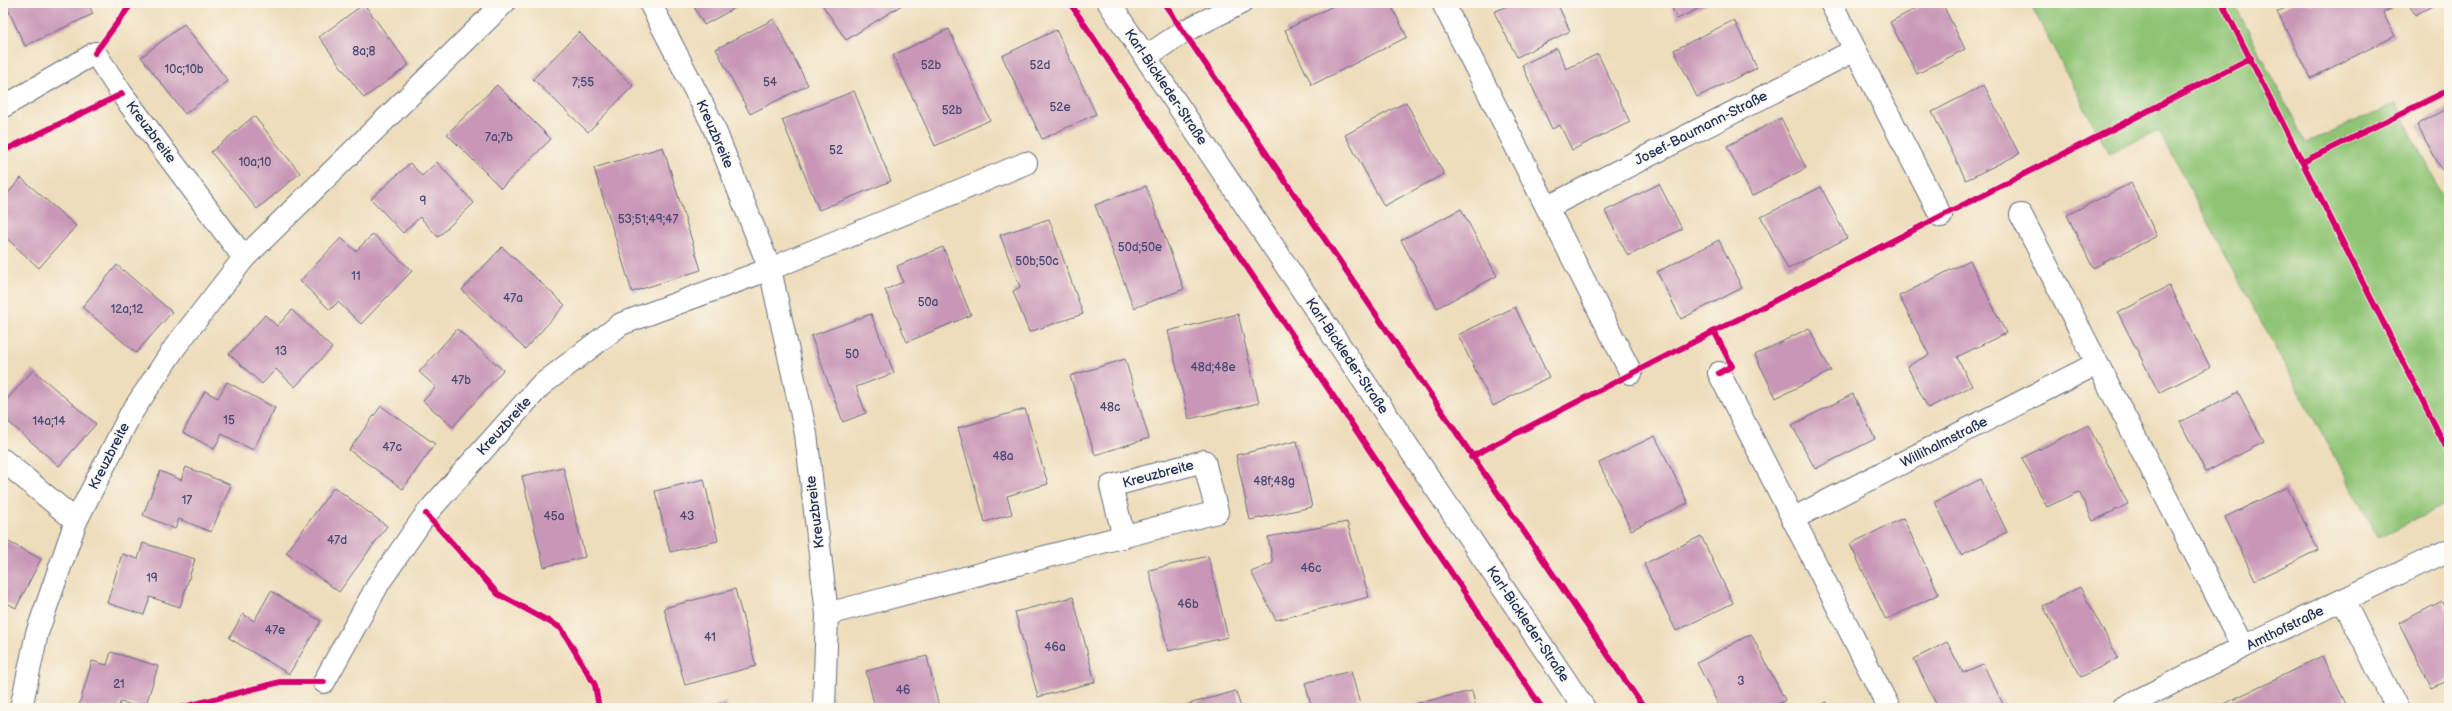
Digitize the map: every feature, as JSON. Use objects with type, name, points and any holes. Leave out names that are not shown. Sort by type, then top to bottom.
[{"type":"street","name":"Kreuzbreite","points":[[650,3],[712,123],[770,269],[806,434],[827,614],[824,708]]},
{"type":"street","name":"Karl-Bickleder-Straße","points":[[1109,3],[1584,708]]},
{"type":"street","points":[[1145,57],[1183,32],[1241,3]]},
{"type":"street","points":[[1443,3],[1631,373]]},
{"type":"street","points":[[1831,3],[1941,216]]},
{"type":"street","name":"Kreuzbreite","points":[[21,708],[37,633],[76,521],[130,415],[175,347],[244,258],[495,6]]},
{"type":"street","name":"Josef-Baumann-Straße","points":[[1548,207],[1855,50]]},
{"type":"street","name":"Kreuzbreite","points":[[95,53],[122,94],[244,258]]},
{"type":"street","name":"Kreuzbreite","points":[[324,682],[380,581],[426,514],[540,386],[621,324],[770,269],[1026,163]]},
{"type":"street","points":[[2021,215],[2096,364],[2244,648]]},
{"type":"street","name":"Willihalmstraße","points":[[1792,519],[2096,364]]},
{"type":"street","points":[[1719,373],[1889,708]]},
{"type":"street","points":[[3,460],[76,521]]},
{"type":"street","name":"Kreuzbreite","points":[[827,614],[1124,537],[1217,512],[1204,461],[1111,486],[1124,537]]},
{"type":"street","name":"Amthofstraße","points":[[2123,708],[2343,600],[2449,550]]},
{"type":"street","points":[[2343,600],[2397,708]]},
{"type":"lane","name":"Kreuzbreite","points":[[3,107],[95,53]]},
{"type":"green space","points":[[2030,3],[2234,3],[2306,143],[2396,103],[2449,211],[2449,502],[2378,538],[2158,130],[2109,154]]},
{"type":"building","points":[[5,3],[88,3],[93,14],[25,46]]},
{"type":"building","points":[[296,3],[310,3],[301,10]]},
{"type":"building","points":[[692,3],[744,3],[704,25]]},
{"type":"building","points":[[821,3],[905,3],[846,40]]},
{"type":"building","points":[[1339,3],[1390,3],[1407,37],[1312,85],[1285,30]]},
{"type":"building","points":[[1513,3],[1557,3],[1570,31],[1517,57],[1494,12]]},
{"type":"building","points":[[1670,3],[1710,3],[1677,19]]},
{"type":"building","points":[[1926,3],[1942,3],[1965,49],[1917,74],[1890,22]]},
{"type":"building","points":[[2295,3],[2392,3],[2394,7],[2383,13],[2395,36],[2311,78],[2277,12]]},
{"type":"building","points":[[2409,3],[2438,3],[2415,15]]},
{"type":"building","points":[[364,4],[409,65],[364,98],[319,37]]},
{"type":"building","points":[[774,19],[808,85],[750,114],[716,49]]},
{"type":"building","points":[[1734,20],[1757,68],[1697,97],[1674,50]]},
{"type":"building","points":[[184,24],[228,81],[185,114],[141,57]]},
{"type":"building","points":[[949,29],[990,120],[935,146],[893,55]]},
{"type":"building","points":[[1056,30],[1096,114],[1042,139],[1002,56]]},
{"type":"building","points":[[579,32],[633,86],[588,132],[533,79]]},
{"type":"building","points":[[1557,48],[1566,69],[1598,54],[1630,122],[1572,150],[1560,125],[1552,129],[1522,65]]},
{"type":"building","points":[[497,85],[551,139],[501,188],[447,134]]},
{"type":"building","points":[[1984,85],[2019,154],[1966,180],[1932,112]]},
{"type":"building","points":[[854,91],[891,181],[819,210],[782,120]]},
{"type":"building","points":[[1406,102],[1444,174],[1384,206],[1345,135]]},
{"type":"building","points":[[2449,107],[2449,166],[2442,170],[2417,125]]},
{"type":"building","points":[[254,116],[300,173],[257,209],[211,152]]},
{"type":"building","points":[[1781,118],[1806,168],[1752,196],[1727,146]]},
{"type":"building","points":[[663,147],[701,270],[632,292],[594,168]]},
{"type":"building","points":[[437,162],[474,203],[438,237],[420,217],[403,233],[371,199],[410,163],[422,176]]},
{"type":"building","points":[[21,178],[76,226],[39,268],[3,235],[3,199]]},
{"type":"building","points":[[2131,183],[2157,236],[2093,268],[2067,215]]},
{"type":"building","points":[[1659,184],[1682,229],[1628,256],[1605,211]]},
{"type":"building","points":[[1146,186],[1184,289],[1134,308],[1095,205]]},
{"type":"building","points":[[1821,187],[1847,238],[1788,269],[1761,217]]},
{"type":"building","points":[[1461,209],[1497,276],[1437,308],[1401,240]]},
{"type":"building","points":[[1049,219],[1083,314],[1029,332],[1013,291],[1020,287],[1000,235]]},
{"type":"building","points":[[373,234],[412,271],[361,324],[338,302],[330,310],[300,281],[341,238],[356,251]]},
{"type":"building","points":[[1719,240],[1742,288],[1681,319],[1657,272]]},
{"type":"building","points":[[502,247],[565,305],[525,349],[462,290]]},
{"type":"building","points":[[943,247],[971,315],[907,342],[885,290],[903,282],[897,266]]},
{"type":"building","points":[[1970,260],[2006,333],[1957,357],[1972,386],[1928,408],[1907,366],[1929,355],[1899,296]]},
{"type":"building","points":[[117,265],[172,312],[136,353],[82,307]]},
{"type":"building","points":[[2169,286],[2210,367],[2159,393],[2118,313]]},
{"type":"building","points":[[1515,307],[1549,377],[1493,406],[1458,335]]},
{"type":"building","points":[[292,310],[332,348],[295,387],[276,369],[262,384],[229,354],[265,315],[277,326]]},
{"type":"building","points":[[871,314],[894,373],[856,387],[866,413],[843,422],[811,336]]},
{"type":"building","points":[[1238,314],[1259,403],[1189,419],[1168,331]]},
{"type":"building","points":[[1809,328],[1831,371],[1776,398],[1755,355]]},
{"type":"building","points":[[457,329],[503,370],[453,427],[423,401],[436,387],[419,372]]},
{"type":"building","points":[[1125,359],[1149,438],[1095,455],[1070,376]]},
{"type":"building","points":[[33,370],[96,424],[59,466],[3,417],[3,404]]},
{"type":"building","points":[[227,382],[275,408],[253,450],[222,434],[214,449],[183,432],[205,391],[218,398]]},
{"type":"building","points":[[2238,392],[2264,442],[2206,472],[2180,422]]},
{"type":"building","points":[[1853,394],[1875,439],[1815,469],[1792,425]]},
{"type":"building","points":[[381,406],[435,444],[403,489],[349,450]]},
{"type":"building","points":[[1025,409],[1048,484],[1007,496],[1012,514],[985,522],[958,428]]},
{"type":"building","points":[[2088,425],[2128,504],[2093,521],[2079,492],[2047,507],[2022,458]]},
{"type":"building","points":[[1655,436],[1688,503],[1631,530],[1599,463]]},
{"type":"building","points":[[1297,441],[1312,507],[1250,520],[1236,455]]},
{"type":"building","points":[[186,467],[231,485],[211,532],[179,519],[175,529],[143,515],[160,471],[181,480]]},
{"type":"building","points":[[563,467],[585,557],[544,567],[522,476]]},
{"type":"building","points":[[704,479],[718,541],[670,552],[655,491]]},
{"type":"building","points":[[1981,479],[2007,532],[1961,555],[1935,502]]},
{"type":"building","points":[[334,487],[387,526],[339,592],[286,553]]},
{"type":"building","points":[[2287,487],[2318,550],[2255,580],[2225,517]]},
{"type":"building","points":[[1903,518],[1939,594],[1886,620],[1850,544]]},
{"type":"building","points":[[1347,522],[1369,597],[1276,620],[1251,572],[1273,563],[1268,537]]},
{"type":"building","points":[[1701,536],[1733,603],[1676,631],[1644,564]]},
{"type":"building","points":[[3,539],[41,559],[16,608],[3,601]]},
{"type":"building","points":[[143,543],[195,559],[180,607],[150,597],[144,615],[107,603],[122,554],[138,559]]},
{"type":"building","points":[[1208,556],[1228,637],[1168,651],[1149,570]]},
{"type":"building","points":[[2080,587],[2118,658],[2081,677],[2043,606]]},
{"type":"building","points":[[735,589],[756,666],[685,685],[664,608]]},
{"type":"building","points":[[271,591],[321,621],[289,674],[229,638],[243,614],[254,621]]},
{"type":"building","points":[[1073,597],[1095,682],[1038,697],[1015,612]]},
{"type":"building","points":[[2442,601],[2449,615],[2449,680],[2432,688],[2399,623]]},
{"type":"building","points":[[1751,634],[1785,700],[1770,708],[1720,708],[1697,663]]},
{"type":"building","points":[[1947,642],[1963,673],[1983,664],[2005,708],[1938,708],[1914,659]]},
{"type":"building","points":[[111,652],[158,666],[145,708],[120,702],[119,708],[79,706],[92,661],[107,665]]},
{"type":"building","points":[[927,656],[939,708],[875,708],[866,671]]},
{"type":"building","points":[[2322,656],[2348,708],[2224,708],[2222,705]]},
{"type":"building","points":[[1351,671],[1361,708],[1312,708],[1305,683]]},
{"type":"building","points":[[1236,691],[1241,708],[1174,708]]},
{"type":"building","points":[[1472,691],[1476,708],[1419,708],[1418,703]]},
{"type":"building","points":[[726,702],[728,708],[707,708]]},
{"type":"building","points":[[1827,702],[1830,708],[1814,708]]},
{"type":"cycle path","points":[[95,53],[132,3]]},
{"type":"cycle path","points":[[1070,3],[1542,708]]},
{"type":"cycle path","points":[[1164,3],[1644,708]]},
{"type":"cycle path","points":[[2222,3],[2449,453]]},
{"type":"cycle path","points":[[1471,457],[2251,58]]},
{"type":"cycle path","points":[[2303,162],[2449,90]]},
{"type":"cycle path","points":[[3,151],[122,94]]},
{"type":"cycle path","points":[[1714,331],[1732,366],[1719,373]]},
{"type":"cycle path","points":[[426,514],[498,594],[561,628],[595,685],[599,708]]},
{"type":"cycle path","points":[[180,708],[280,682],[324,682]]}]
